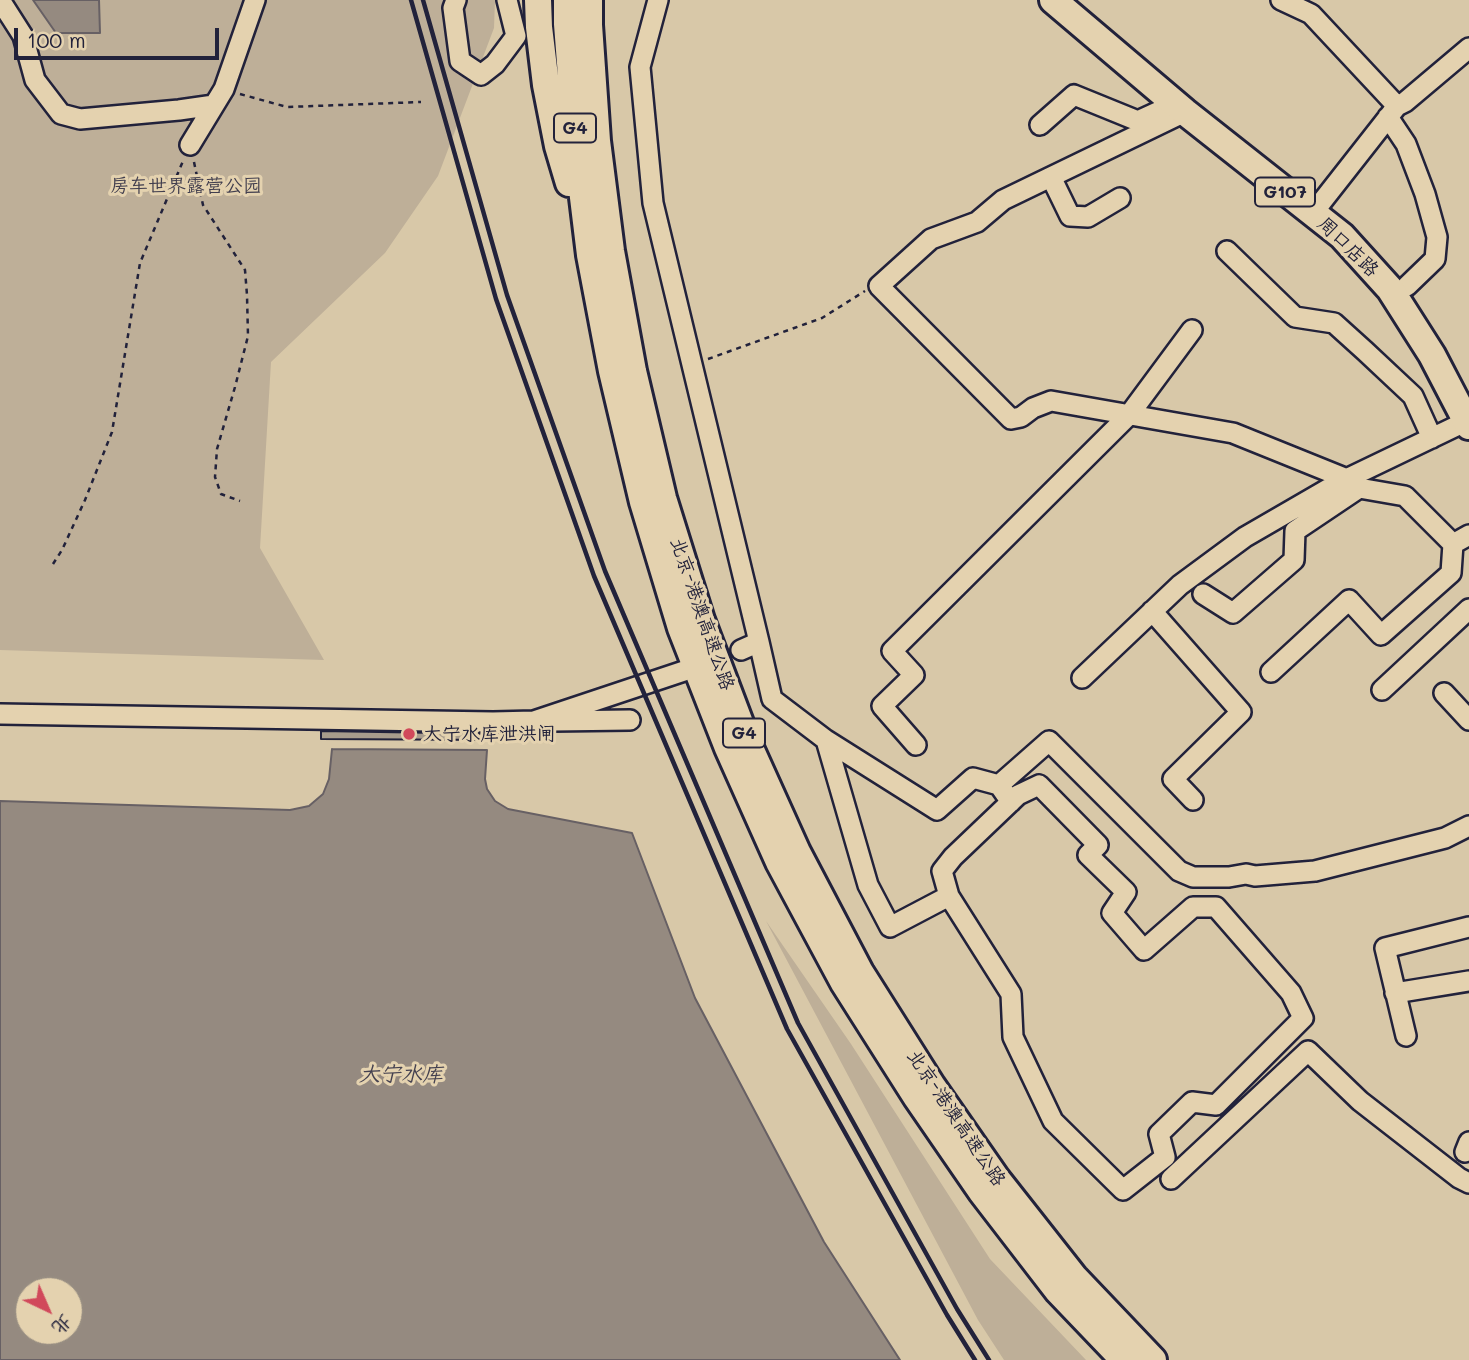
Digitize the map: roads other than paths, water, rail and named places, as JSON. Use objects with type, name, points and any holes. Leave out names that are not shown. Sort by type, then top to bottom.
[{"type":"highway","points":[[538,0],[546,85],[558,146],[590,255]]},
{"type":"highway","name":"北京-港澳高速公路","points":[[567,0],[576,140],[590,255],[612,371],[643,502],[681,628],[728,748],[779,862],[844,983],[917,1098],[981,1191],[1058,1291],[1125,1360]]},
{"type":"highway","name":"北京-港澳高速公路","points":[[589,0],[597,141],[611,251],[633,371],[663,498],[701,620],[746,739],[797,852],[854,960],[932,1086],[996,1178],[1074,1277],[1153,1360]]},
{"type":"highway","name":"周口店路","points":[[1053,0],[1180,108],[1342,236],[1390,289],[1432,355],[1468,424]]},
{"type":"street","points":[[0,0],[23,36],[36,80],[61,114],[80,119],[179,110],[219,97]]},
{"type":"street","points":[[190,145],[219,97],[255,0]]},
{"type":"street","points":[[456,0],[453,8],[460,61],[481,75],[495,64],[516,36],[507,0]]},
{"type":"street","points":[[658,0],[640,67],[653,203],[692,366],[750,646],[772,699],[826,740],[937,810],[973,778],[999,785],[1011,802]]},
{"type":"street","points":[[1281,0],[1311,14],[1393,112],[1425,194],[1437,237],[1435,260],[1407,286]]},
{"type":"street","points":[[1313,214],[1393,112],[1469,48]]},
{"type":"street","points":[[1040,125],[1074,95],[1138,121],[1180,108]]},
{"type":"street","points":[[1180,108],[1003,200],[977,222],[931,239],[879,286],[1011,419],[1021,417],[1033,408],[1051,401],[1233,433],[1347,479]]},
{"type":"street","points":[[1051,177],[1070,216],[1088,217],[1120,198]]},
{"type":"street","points":[[1227,251],[1295,317],[1334,323],[1365,351],[1413,396],[1432,438]]},
{"type":"street","points":[[916,745],[882,706],[914,675],[892,650],[1129,415],[1192,330]]},
{"type":"street","points":[[1082,678],[1180,585],[1245,537],[1347,479],[1432,438],[1468,424]]},
{"type":"street","points":[[1203,594],[1233,613],[1294,560],[1295,531],[1359,488],[1405,495],[1461,540],[1451,573],[1381,635],[1349,600],[1270,672]]},
{"type":"street","points":[[1382,690],[1469,609]]},
{"type":"street","points":[[1152,611],[1241,712],[1173,779],[1193,800]]},
{"type":"street","points":[[534,721],[684,671]]},
{"type":"street","points":[[1444,694],[1469,720]]},
{"type":"street","points":[[0,714],[493,722],[630,720]]},
{"type":"street","points":[[826,740],[868,885],[890,927],[949,896]]},
{"type":"street","points":[[999,785],[1049,741],[1179,871],[1193,877],[1315,871],[1445,838],[1469,826]]},
{"type":"street","points":[[1038,785],[1098,845],[1088,855],[1126,892],[1112,914],[1144,950],[1193,907],[1216,907],[1291,993],[1303,1018],[1216,1105],[1192,1101],[1159,1134],[1165,1157],[1123,1191],[1053,1121],[1013,1037],[1011,993],[949,896],[942,871],[953,857],[1018,795],[1038,785]]},
{"type":"street","points":[[1406,1036],[1385,948],[1469,928]]},
{"type":"street","points":[[1395,993],[1469,981]]},
{"type":"street","points":[[1171,1179],[1308,1051],[1360,1101],[1469,1183]]},
{"type":"water","points":[[33,0],[99,0],[100,33],[56,33]]},
{"type":"water","name":"大宁水库","points":[[332,749],[487,750],[487,789],[495,801],[508,809],[632,833],[695,998],[824,1242],[900,1360],[0,1360],[0,801],[290,810],[309,806],[323,794],[329,779]]},
{"type":"railway","points":[[411,0],[496,299],[594,576],[787,1029],[947,1315],[975,1360]]},
{"type":"railway","points":[[423,0],[507,295],[605,571],[798,1023],[957,1309],[989,1360]]},
{"type":"place","name":"大宁水库泄洪闸","points":[[409,734]]},
{"type":"park label","name":"房车世界露营公园","points":[[186,186]]}]
